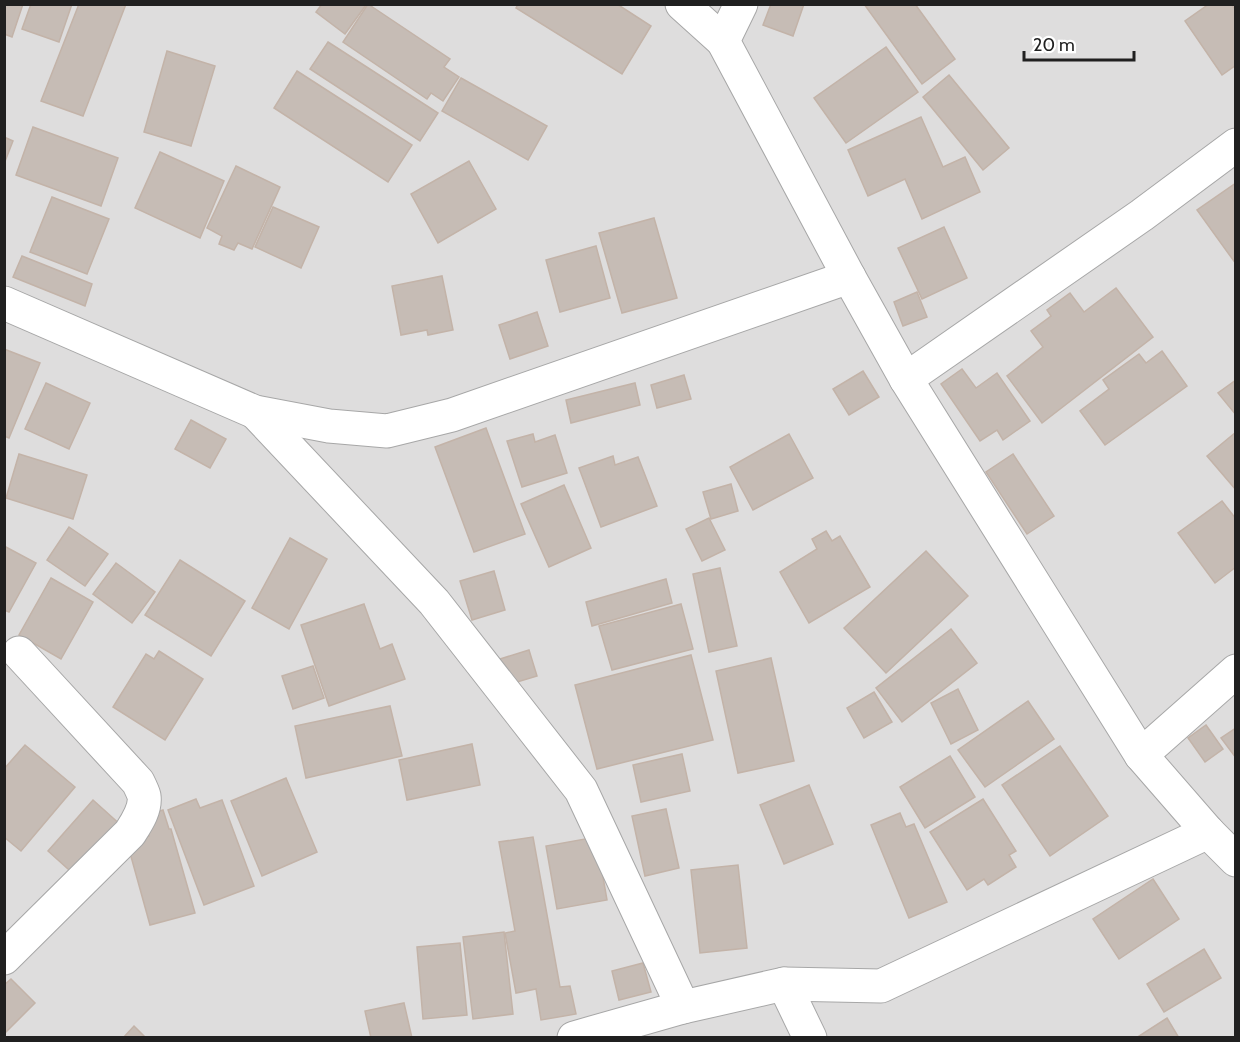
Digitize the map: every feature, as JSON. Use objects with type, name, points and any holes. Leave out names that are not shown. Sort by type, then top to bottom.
[{"type":"street","points":[[682,4],[723,41],[906,379],[1142,755],[1208,832],[1236,860]]},
{"type":"street","points":[[723,41],[741,4]]},
{"type":"street","points":[[906,379],[1132,222],[1236,146]]},
{"type":"street","points":[[4,303],[255,412],[329,426],[387,431],[452,415],[849,277]]},
{"type":"street","points":[[255,412],[434,602],[581,790],[683,1007]]},
{"type":"street","points":[[4,958],[130,833],[143,808],[144,796],[138,782],[20,653]]},
{"type":"street","points":[[1142,755],[1236,671]]},
{"type":"street","points":[[574,1038],[683,1007],[784,984],[881,986],[1208,832]]},
{"type":"street","points":[[784,984],[810,1038]]},
{"type":"shaded area","points":[[5,5],[1235,5],[1235,1037],[5,1037]]},
{"type":"building","points":[[4,4],[23,4],[12,37],[4,34]]},
{"type":"building","points":[[31,4],[72,4],[59,42],[22,29]]},
{"type":"building","points":[[79,4],[126,4],[83,116],[41,101]]},
{"type":"building","points":[[322,4],[366,5],[345,34],[316,12]]},
{"type":"building","points":[[368,4],[450,59],[444,67],[459,77],[443,101],[431,93],[427,99],[343,42]]},
{"type":"building","points":[[518,4],[617,4],[651,26],[622,74],[516,8]]},
{"type":"building","points":[[771,4],[804,4],[793,36],[763,25]]},
{"type":"building","points":[[864,4],[915,4],[955,59],[922,84]]},
{"type":"building","points":[[1209,4],[1231,4],[1236,10],[1236,65],[1222,75],[1185,21]]},
{"type":"building","points":[[328,42],[438,113],[420,141],[310,69]]},
{"type":"building","points":[[886,47],[918,92],[846,143],[814,98]]},
{"type":"building","points":[[167,51],[215,66],[191,146],[144,132]]},
{"type":"building","points":[[297,71],[412,145],[388,182],[274,108]]},
{"type":"building","points":[[949,75],[1009,148],[983,170],[923,97]]},
{"type":"building","points":[[461,78],[547,126],[528,160],[442,111]]},
{"type":"building","points":[[921,117],[943,167],[965,157],[980,192],[922,219],[905,179],[868,196],[848,150]]},
{"type":"building","points":[[33,127],[118,158],[101,206],[16,175]]},
{"type":"building","points":[[4,137],[13,141],[4,164]]},
{"type":"building","points":[[160,152],[224,181],[200,238],[135,208]]},
{"type":"building","points":[[469,161],[496,209],[438,243],[411,194]]},
{"type":"building","points":[[236,166],[280,187],[252,249],[238,243],[234,250],[219,244],[222,236],[207,228]]},
{"type":"building","points":[[1236,183],[1236,264],[1197,210]]},
{"type":"building","points":[[52,197],[109,219],[87,274],[30,252]]},
{"type":"building","points":[[273,207],[319,227],[301,268],[255,247]]},
{"type":"building","points":[[654,218],[677,298],[622,313],[599,233]]},
{"type":"building","points":[[944,227],[967,278],[922,299],[898,248]]},
{"type":"building","points":[[596,246],[610,298],[560,312],[546,260]]},
{"type":"building","points":[[22,256],[92,284],[85,306],[13,277]]},
{"type":"building","points":[[442,276],[453,330],[428,335],[427,330],[401,335],[392,286]]},
{"type":"building","points":[[1116,288],[1153,337],[1042,423],[1007,376],[1043,347],[1031,331],[1051,316],[1047,310],[1070,293],[1084,312]]},
{"type":"building","points":[[917,292],[927,317],[903,326],[894,302]]},
{"type":"building","points":[[537,312],[548,346],[510,359],[499,325]]},
{"type":"building","points":[[4,349],[40,363],[9,438],[4,436]]},
{"type":"building","points":[[1162,351],[1187,386],[1105,445],[1080,411],[1109,389],[1103,380],[1139,354],[1146,363]]},
{"type":"building","points":[[962,369],[976,388],[997,373],[1030,421],[1003,440],[997,430],[980,441],[941,384]]},
{"type":"building","points":[[863,371],[879,397],[849,415],[833,389]]},
{"type":"building","points":[[684,375],[691,399],[657,408],[651,385]]},
{"type":"building","points":[[1236,380],[1236,415],[1218,393]]},
{"type":"building","points":[[46,383],[90,403],[69,449],[25,429]]},
{"type":"building","points":[[635,383],[640,405],[571,423],[566,400]]},
{"type":"building","points":[[191,420],[226,439],[210,468],[175,449]]},
{"type":"building","points":[[486,428],[525,534],[474,552],[435,447]]},
{"type":"building","points":[[1236,432],[1236,490],[1207,456]]},
{"type":"building","points":[[533,434],[535,442],[555,435],[567,473],[522,487],[507,441]]},
{"type":"building","points":[[789,434],[813,478],[753,510],[730,467]]},
{"type":"building","points":[[19,454],[87,475],[73,519],[6,498]]},
{"type":"building","points":[[1013,454],[1054,516],[1027,534],[986,472]]},
{"type":"building","points":[[613,456],[615,465],[638,457],[657,506],[601,527],[579,468]]},
{"type":"building","points":[[731,484],[738,511],[711,519],[703,492]]},
{"type":"building","points":[[564,485],[591,548],[549,567],[521,504]]},
{"type":"building","points":[[1222,501],[1236,519],[1236,567],[1215,583],[1178,533]]},
{"type":"building","points":[[709,518],[725,550],[702,561],[686,529]]},
{"type":"building","points":[[69,527],[108,554],[85,586],[47,560]]},
{"type":"building","points":[[826,531],[832,541],[840,536],[870,587],[809,623],[780,572],[817,549],[812,539]]},
{"type":"building","points":[[290,538],[327,559],[289,629],[252,608]]},
{"type":"building","points":[[4,546],[36,563],[9,612],[4,610]]},
{"type":"building","points":[[926,551],[968,596],[886,673],[844,628]]},
{"type":"building","points":[[180,560],[245,601],[211,656],[145,615]]},
{"type":"building","points":[[116,563],[155,592],[132,623],[93,594]]},
{"type":"building","points":[[720,568],[737,646],[709,652],[693,574]]},
{"type":"building","points":[[494,571],[505,610],[472,620],[460,581]]},
{"type":"building","points":[[51,578],[93,602],[61,659],[19,635]]},
{"type":"building","points":[[666,579],[672,603],[592,626],[586,602]]},
{"type":"building","points":[[364,604],[380,649],[392,644],[405,679],[329,706],[301,625]]},
{"type":"building","points":[[681,604],[693,649],[612,670],[599,626]]},
{"type":"building","points":[[951,629],[977,663],[902,722],[876,688]]},
{"type":"building","points":[[529,650],[537,676],[507,685],[500,659]]},
{"type":"building","points":[[159,651],[203,679],[165,740],[113,707],[146,654],[154,659]]},
{"type":"building","points":[[691,655],[713,740],[597,769],[575,685]]},
{"type":"building","points":[[771,658],[794,761],[738,773],[716,671]]},
{"type":"building","points":[[313,666],[324,698],[293,709],[282,676]]},
{"type":"building","points":[[958,689],[978,730],[951,744],[931,703]]},
{"type":"building","points":[[874,692],[892,722],[864,738],[847,708]]},
{"type":"building","points":[[1028,701],[1054,739],[985,787],[958,750]]},
{"type":"building","points":[[390,706],[402,756],[306,778],[295,726]]},
{"type":"building","points":[[1206,725],[1223,749],[1205,762],[1188,738]]},
{"type":"building","points":[[1236,728],[1236,758],[1221,738]]},
{"type":"building","points":[[472,744],[480,785],[407,800],[399,760]]},
{"type":"building","points":[[25,745],[75,787],[21,851],[4,837],[4,769]]},
{"type":"building","points":[[1060,746],[1108,816],[1050,856],[1002,785]]},
{"type":"building","points":[[682,754],[690,791],[641,802],[633,765]]},
{"type":"building","points":[[950,756],[975,797],[925,828],[900,787]]},
{"type":"building","points":[[286,778],[317,852],[262,876],[231,801]]},
{"type":"building","points":[[809,785],[833,844],[784,864],[760,805]]},
{"type":"building","points":[[196,799],[200,808],[222,800],[254,886],[204,905],[168,810]]},
{"type":"building","points":[[983,799],[1016,851],[1009,855],[1016,867],[988,885],[984,879],[967,890],[930,832]]},
{"type":"building","points":[[93,800],[123,827],[78,878],[48,851]]},
{"type":"building","points":[[666,809],[679,868],[645,876],[632,816]]},
{"type":"building","points":[[163,810],[169,829],[171,829],[195,913],[150,925],[127,842],[149,836],[144,816]]},
{"type":"building","points":[[900,813],[906,827],[914,824],[947,902],[909,918],[871,825]]},
{"type":"building","points":[[533,837],[560,987],[570,986],[576,1014],[541,1020],[536,989],[516,993],[505,933],[515,931],[499,842]]},
{"type":"building","points":[[596,837],[607,900],[557,909],[546,846]]},
{"type":"building","points":[[738,865],[747,948],[700,953],[691,870]]},
{"type":"building","points":[[1153,879],[1179,919],[1119,959],[1093,919]]},
{"type":"building","points":[[504,932],[513,1014],[473,1019],[463,937]]},
{"type":"building","points":[[460,943],[467,1015],[423,1019],[417,947]]},
{"type":"building","points":[[1204,949],[1221,978],[1164,1012],[1147,984]]},
{"type":"building","points":[[643,963],[651,992],[619,1000],[612,971]]},
{"type":"building","points":[[11,979],[35,1003],[4,1034],[4,985]]},
{"type":"building","points":[[404,1003],[412,1038],[371,1038],[365,1011]]},
{"type":"building","points":[[1167,1018],[1179,1038],[1136,1038]]},
{"type":"building","points":[[134,1026],[146,1038],[123,1038]]}]
